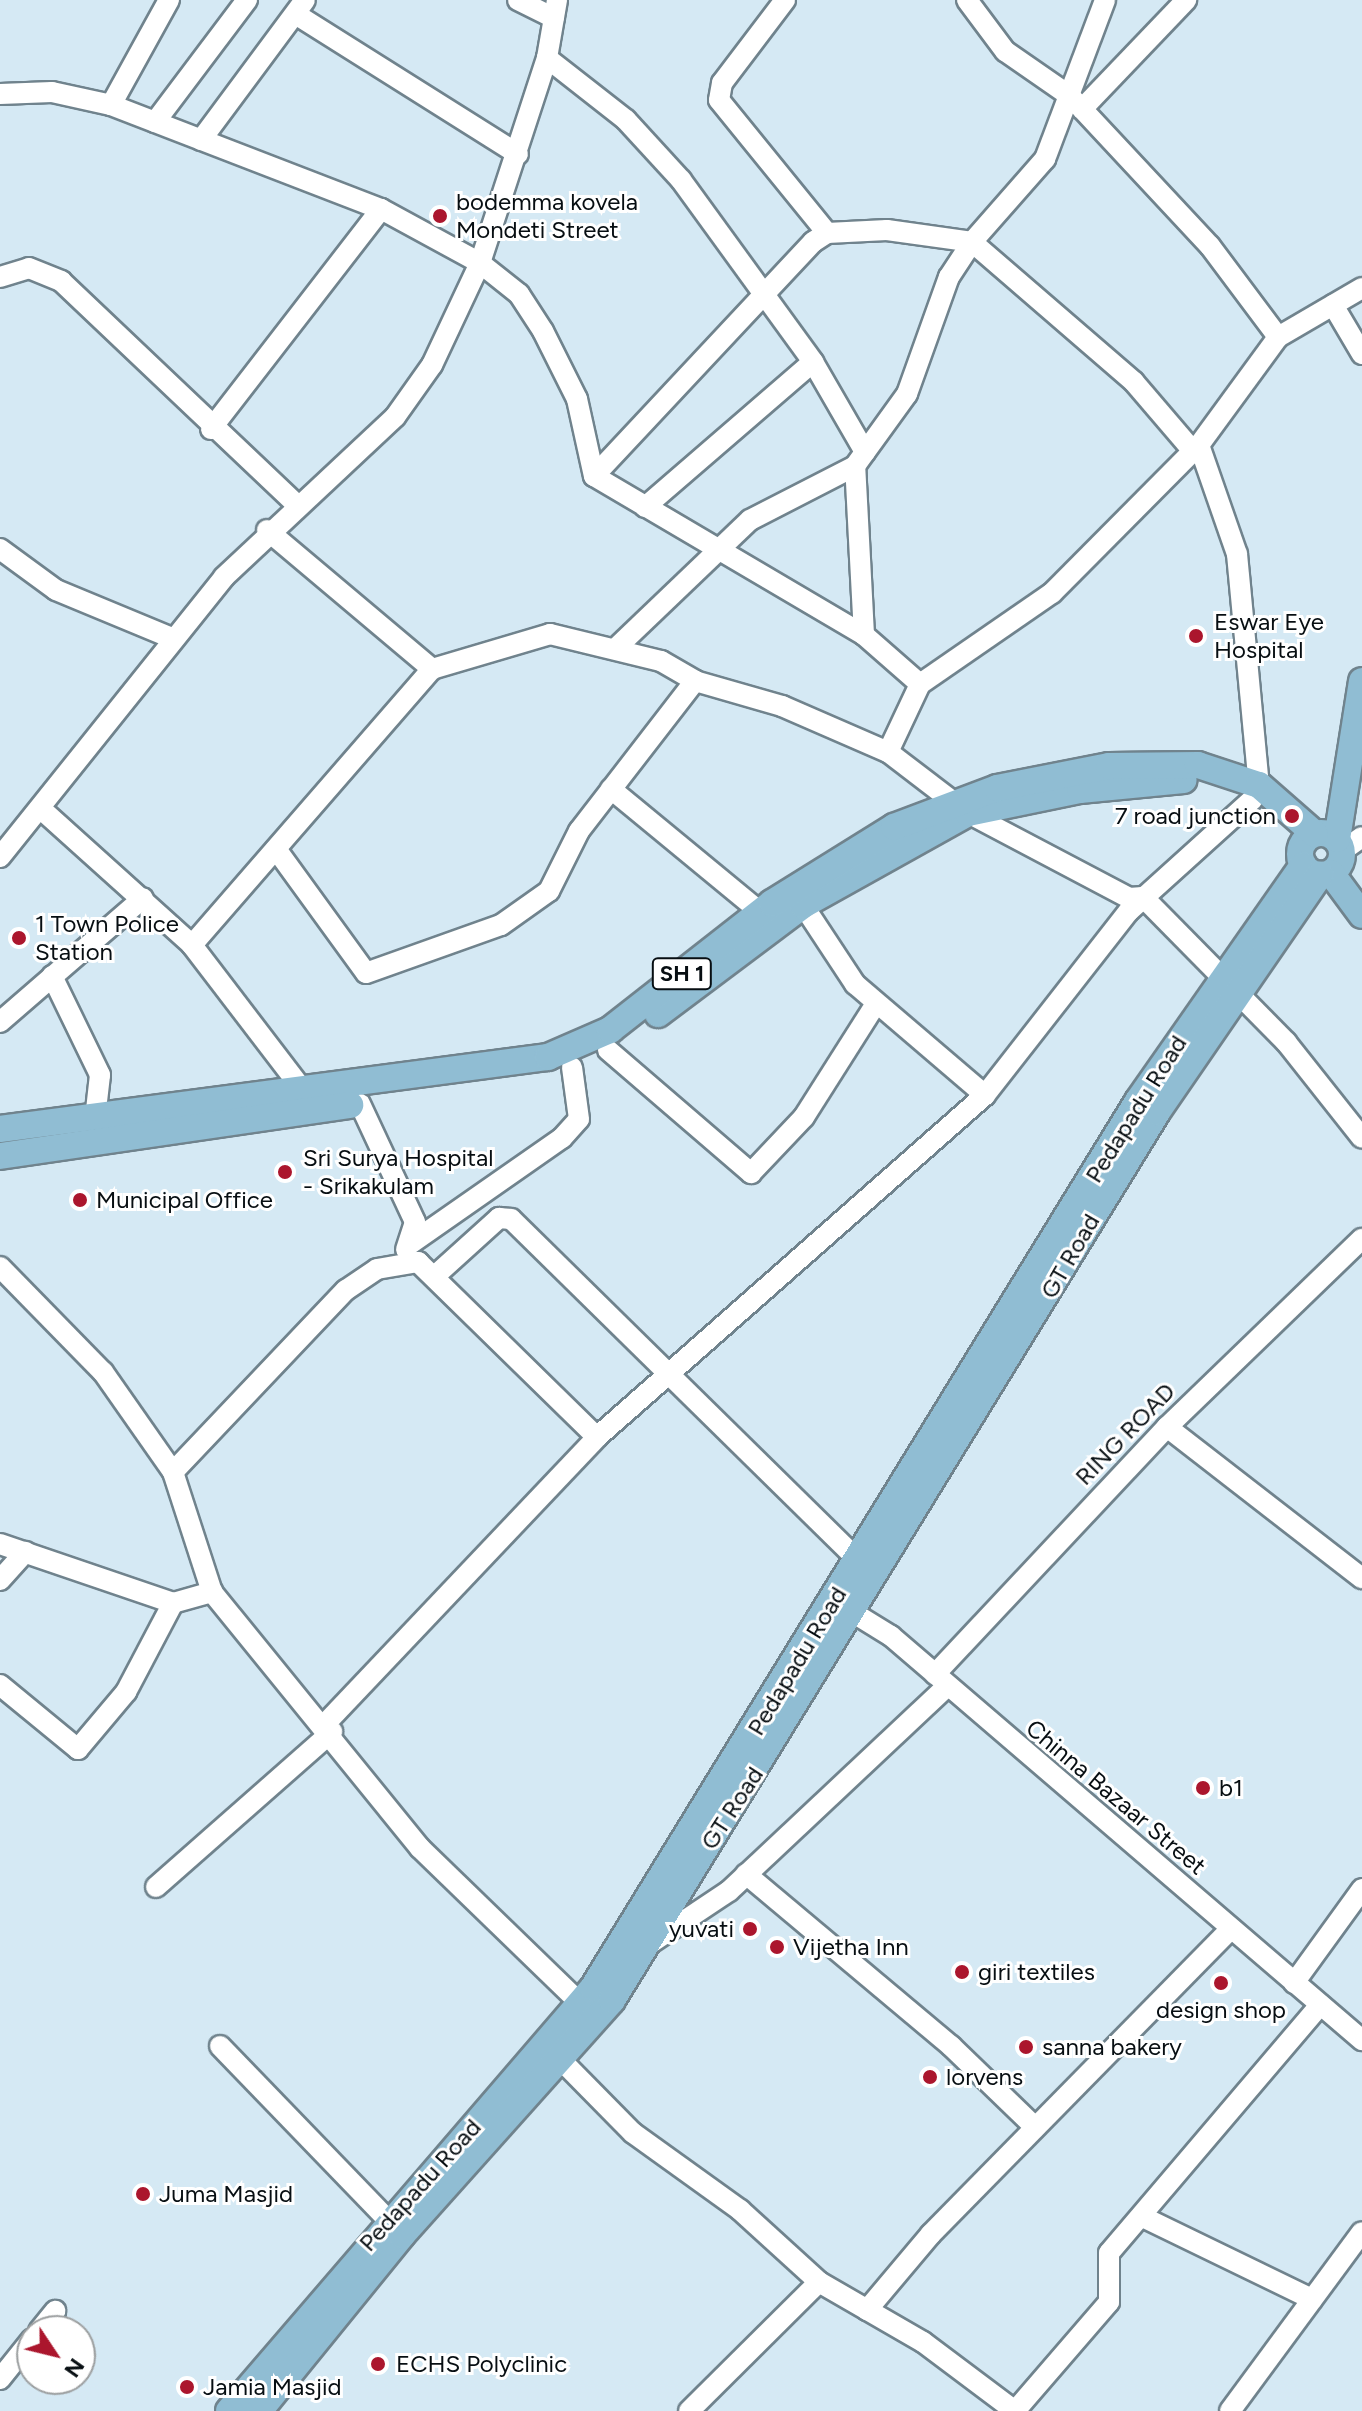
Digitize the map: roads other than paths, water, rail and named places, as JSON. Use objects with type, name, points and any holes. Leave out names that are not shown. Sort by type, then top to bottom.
[{"type":"main road","points":[[1331,852],[1352,710],[1362,681]]},
{"type":"main road","name":"SH 1","points":[[0,1129],[305,1093],[548,1057],[610,1030],[894,827],[960,807],[1134,764],[1225,770],[1331,852],[1362,915]]},
{"type":"main road","name":"SH 1","points":[[0,1156],[360,1104],[572,1067],[608,1050],[768,919],[803,905],[960,807]]},
{"type":"main road","name":"Pedapadu Road","points":[[229,2411],[388,2220],[590,2012],[843,1605],[858,1560],[1230,987],[1331,852]]},
{"type":"main road","name":"GT Road","points":[[259,2411],[402,2235],[562,2061],[590,2012],[648,1945],[843,1605],[1149,1124],[1230,987]]},
{"type":"street","points":[[111,105],[169,0]]},
{"type":"street","points":[[155,122],[247,0]]},
{"type":"street","points":[[0,857],[172,638],[267,530],[395,417],[432,365],[480,263],[547,58],[556,9],[518,0]]},
{"type":"street","points":[[785,0],[722,83],[719,100],[827,233]]},
{"type":"street","points":[[967,0],[1005,51],[1076,103],[1210,246],[1278,337]]},
{"type":"street","points":[[616,648],[718,550],[770,506],[860,459],[907,394],[949,277],[972,242],[1023,192],[1076,103],[1105,0]]},
{"type":"street","points":[[1076,103],[1186,0]]},
{"type":"street","points":[[201,140],[301,8],[518,154]]},
{"type":"street","points":[[547,58],[663,159],[764,301],[813,362],[860,459],[864,635]]},
{"type":"street","points":[[0,94],[52,92],[111,105],[381,209],[480,263],[519,294],[543,331],[577,399],[594,476],[864,635],[920,684]]},
{"type":"street","points":[[211,429],[381,209]]},
{"type":"street","points":[[156,1887],[329,1728],[597,1437],[676,1374],[985,1095],[1143,897],[1256,792],[1237,554],[1196,448],[1134,382],[972,242],[887,230],[827,233],[594,476]]},
{"type":"street","points":[[0,277],[47,270],[211,429],[295,503]]},
{"type":"street","points":[[888,752],[920,684],[1052,593],[1196,448],[1278,337],[1362,288]]},
{"type":"street","points":[[1333,305],[1362,354]]},
{"type":"street","points":[[645,507],[813,362]]},
{"type":"street","points":[[267,530],[432,669]]},
{"type":"street","points":[[2,555],[83,603],[172,638]]},
{"type":"street","points":[[192,945],[432,669],[550,634],[616,648],[695,681],[782,706],[888,752],[960,807],[1129,898],[1143,897]]},
{"type":"street","points":[[276,849],[366,973],[501,925],[549,891],[611,789],[695,681]]},
{"type":"street","points":[[611,789],[768,919]]},
{"type":"street","points":[[40,808],[192,945],[305,1093]]},
{"type":"street","points":[[1143,897],[1286,1042],[1362,1138]]},
{"type":"street","points":[[0,1022],[143,898]]},
{"type":"street","points":[[803,905],[875,1005],[985,1095]]},
{"type":"street","points":[[52,976],[100,1075],[95,1119]]},
{"type":"street","points":[[608,1050],[751,1173],[804,1117],[875,1005]]},
{"type":"street","points":[[410,1244],[562,1138],[579,1119],[572,1067]]},
{"type":"street","points":[[360,1104],[407,1198],[415,1222],[410,1244],[396,1265]]},
{"type":"street","points":[[437,1274],[499,1218],[511,1219],[676,1374],[858,1560]]},
{"type":"street","name":"RING ROAD","points":[[648,1945],[701,1915],[746,1874],[941,1680],[1167,1427],[1362,1239]]},
{"type":"street","points":[[173,1472],[346,1290],[396,1265],[418,1262],[437,1274],[597,1437]]},
{"type":"street","points":[[0,1267],[103,1372],[173,1472],[212,1592],[329,1728],[440,1870],[590,2012]]},
{"type":"street","points":[[1167,1427],[1362,1578]]},
{"type":"street","points":[[0,1544],[173,1603],[212,1592]]},
{"type":"street","points":[[0,1580],[25,1552]]},
{"type":"street","points":[[0,1685],[78,1749],[126,1692],[173,1603]]},
{"type":"street","name":"Chinna Bazaar Street","points":[[843,1605],[941,1680],[1362,2040]]},
{"type":"street","points":[[746,1874],[951,2046],[1035,2127]]},
{"type":"street","points":[[1294,1983],[1362,1889]]},
{"type":"street","points":[[867,2310],[1035,2127],[1231,1929]]},
{"type":"street","points":[[562,2061],[633,2133],[740,2210],[819,2282],[867,2310],[1015,2411],[1109,2302],[1104,2264],[1320,2005]]},
{"type":"street","points":[[220,2046],[388,2220]]},
{"type":"street","points":[[1143,2217],[1312,2299]]},
{"type":"street","points":[[1230,2411],[1362,2232]]},
{"type":"street","points":[[689,2411],[819,2282]]},
{"type":"street","points":[[52,2315],[55,2311]]},
{"type":"street","points":[[0,2379],[16,2359]]},
{"type":"place","name":"bodemma kovela Mondeti Street","points":[[440,216]]},
{"type":"place","name":"Eswar Eye Hospital","points":[[1196,636]]},
{"type":"place","name":"7 road junction","points":[[1292,816]]},
{"type":"place","name":"1 Town Police Station","points":[[19,938]]},
{"type":"place","name":"Sri Surya Hospital - Srikakulam","points":[[285,1172]]},
{"type":"place","name":"Municipal Office","points":[[80,1200]]},
{"type":"place","name":"b1","points":[[1203,1788]]},
{"type":"place","name":"yuvati","points":[[750,1929]]},
{"type":"place","name":"Vijetha Inn","points":[[777,1947]]},
{"type":"place","name":"giri textiles","points":[[962,1972]]},
{"type":"place","name":"design shop","points":[[1221,1983]]},
{"type":"place","name":"sanna bakery","points":[[1026,2047]]},
{"type":"place","name":"lorvens","points":[[930,2077]]},
{"type":"place","name":"Juma Masjid","points":[[143,2194]]},
{"type":"place","name":"ECHS Polyclinic","points":[[378,2364]]},
{"type":"place","name":"Jamia Masjid","points":[[187,2387]]}]
